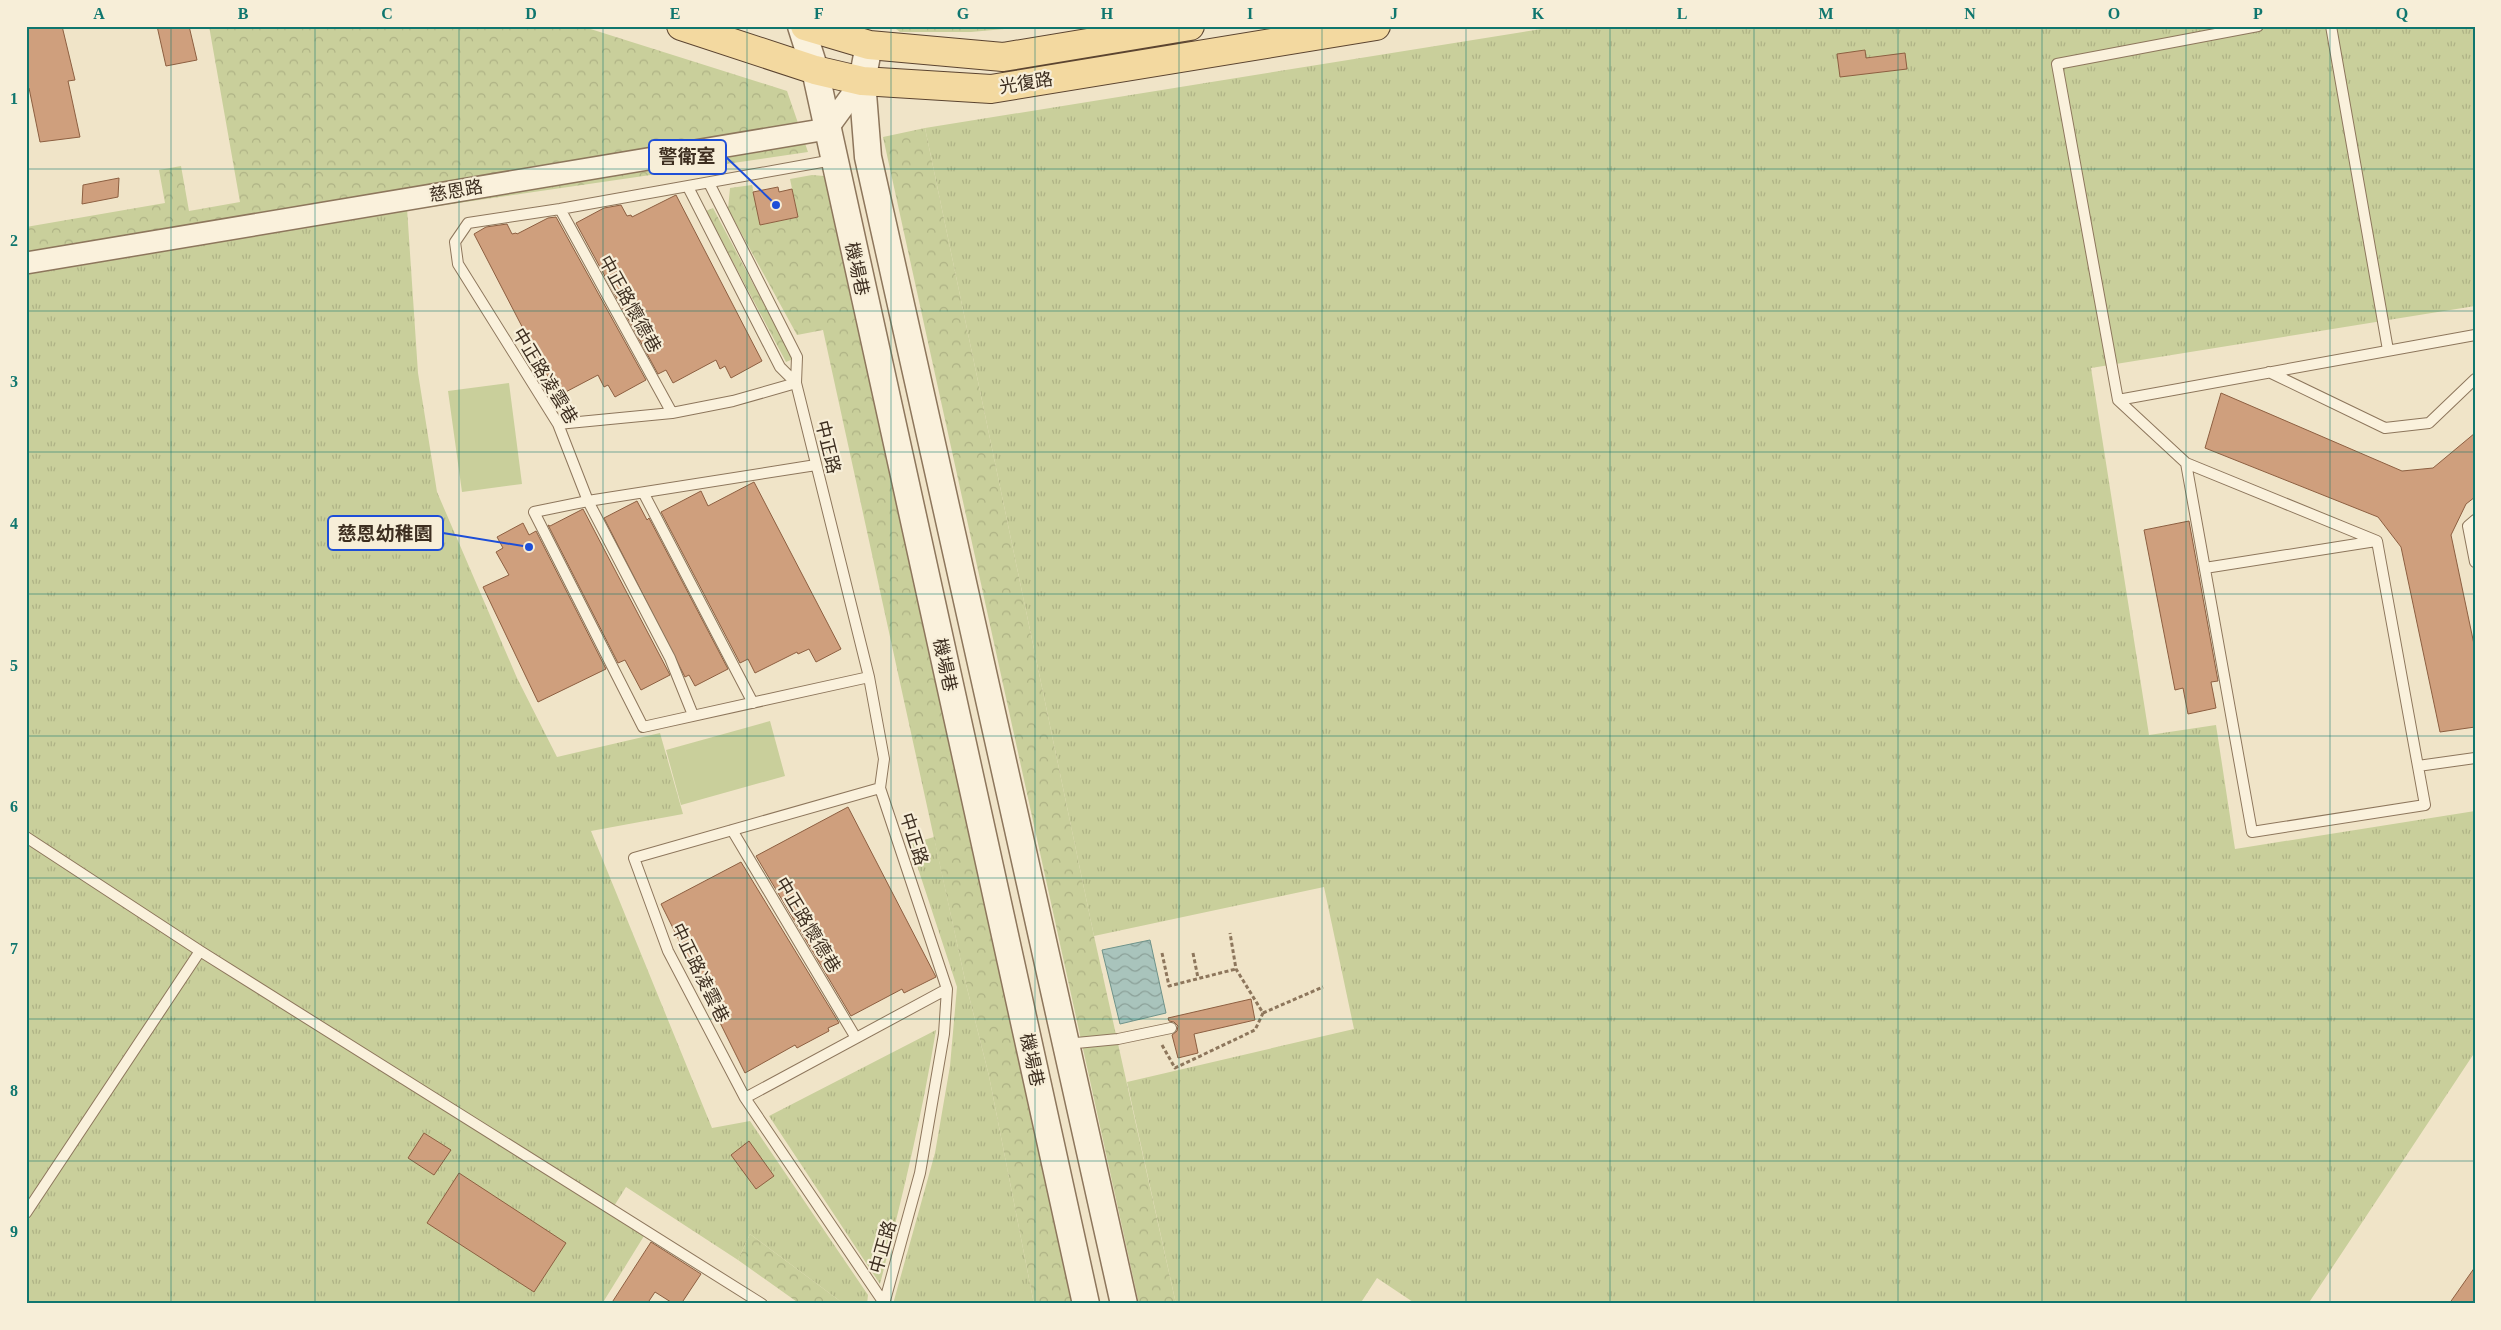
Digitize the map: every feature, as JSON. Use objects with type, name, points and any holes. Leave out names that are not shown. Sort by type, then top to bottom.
[{"type":"main road","name":"光復路","points":[[680,26],[815,70],[862,81],[991,89],[1376,26]]},
{"type":"main road","name":"光復路","points":[[805,26],[869,45],[1002,57],[1190,26]]},
{"type":"street","name":"機場巷","points":[[801,26],[815,70],[859,278],[1086,1304]]},
{"type":"street","name":"機場巷","points":[[869,45],[862,81],[868,157],[1064,1044],[1124,1304]]},
{"type":"street","points":[[827,129],[862,81]]},
{"type":"street","name":"慈恩路","points":[[26,263],[827,129]]},
{"type":"street","points":[[859,278],[893,270]]},
{"type":"lane","points":[[2258,26],[2057,64],[2118,400],[2186,463],[2377,541]]},
{"type":"lane","points":[[2331,26],[2388,350]]},
{"type":"lane","points":[[560,209],[834,160]]},
{"type":"lane","name":"中正路","points":[[708,183],[797,357],[796,383],[870,677],[884,759],[880,788],[947,989],[944,1034],[920,1173],[884,1303]]},
{"type":"lane","name":"中正路","points":[[688,187],[780,367],[796,383]]},
{"type":"lane","name":"中正路凌雲巷","points":[[560,209],[468,223],[455,242],[458,264],[558,424],[588,501],[670,658],[693,715]]},
{"type":"lane","name":"中正路懷德巷","points":[[560,209],[672,413]]},
{"type":"lane","points":[[2118,400],[2475,335]]},
{"type":"lane","points":[[2269,372],[2385,428],[2429,423],[2475,379]]},
{"type":"lane","points":[[558,424],[672,413],[733,401],[796,383]]},
{"type":"lane","points":[[2186,463],[2252,832],[2425,805],[2377,541]]},
{"type":"lane","points":[[816,465],[644,494],[588,501],[534,512],[643,727],[870,677]]},
{"type":"lane","points":[[644,494],[753,703]]},
{"type":"lane","points":[[2475,520],[2468,526],[2475,562]]},
{"type":"lane","points":[[2204,568],[2377,541]]},
{"type":"lane","points":[[2418,766],[2475,758]]},
{"type":"lane","points":[[732,830],[880,788]]},
{"type":"lane","name":"中正路凌雲巷","points":[[732,830],[634,858],[668,951],[745,1098],[884,1303]]},
{"type":"lane","name":"中正路懷德巷","points":[[732,830],[856,1038]]},
{"type":"lane","points":[[26,837],[200,951],[762,1304]]},
{"type":"lane","points":[[26,1213],[200,951]]},
{"type":"lane","points":[[745,1098],[947,989]]},
{"type":"lane","points":[[1064,1044],[1118,1039],[1171,1028]]},
{"type":"path","points":[[1230,933],[1236,968],[1264,1013]]},
{"type":"path","points":[[1162,953],[1169,986],[1236,968]]},
{"type":"path","points":[[1193,953],[1198,978]]},
{"type":"path","points":[[1154,1032],[1175,1068],[1255,1030],[1264,1013],[1323,987]]},
{"type":"green space","points":[[209,26],[581,26],[787,91],[808,152],[26,266],[26,227],[165,203],[159,170],[181,166],[189,211],[240,202]]},
{"type":"green space","points":[[892,26],[1038,26],[971,32],[900,32]]},
{"type":"green space","points":[[1560,26],[2475,26],[2475,306],[2091,368],[2149,735],[2216,725],[2235,849],[2475,811],[2475,1052],[2308,1304],[1416,1304],[1377,1278],[1360,1304],[1176,1304],[1127,1082],[1354,1029],[1324,887],[1094,936],[925,128]]},
{"type":"green space","points":[[925,128],[1094,936],[1176,1304],[1139,1304],[883,137]]},
{"type":"green space","points":[[812,175],[824,176],[1072,1304],[1034,1304],[989,1076],[965,980],[823,330],[797,335],[728,209],[730,188],[752,185],[760,225],[798,217],[790,179]]},
{"type":"green space","points":[[407,208],[418,373],[437,492],[517,678],[557,757],[660,733],[683,814],[591,831],[712,1128],[750,1121],[868,1295],[867,1304],[844,1304],[750,1234],[738,1260],[626,1187],[609,1214],[644,1236],[602,1304],[26,1304],[26,266]]},
{"type":"green space","points":[[713,208],[793,359],[786,362],[706,211]]},
{"type":"green space","points":[[509,383],[522,484],[462,492],[448,391]]},
{"type":"green space","points":[[770,721],[785,776],[681,805],[666,750]]},
{"type":"green space","points":[[934,837],[965,980],[989,1076],[1034,1304],[893,1304],[935,1153],[950,1066],[957,987],[910,844]]},
{"type":"green space","points":[[936,1030],[911,1157],[880,1284],[769,1116]]},
{"type":"green space","points":[[750,1234],[844,1304],[800,1304],[738,1260]]},
{"type":"water","points":[[1150,940],[1166,1013],[1120,1024],[1102,950]]},
{"type":"building","points":[[26,26],[62,26],[75,80],[68,81],[80,137],[40,142],[29,88],[26,88]]},
{"type":"building","points":[[157,26],[189,26],[197,60],[166,66]]},
{"type":"building","points":[[1865,50],[1866,58],[1905,53],[1907,69],[1840,77],[1837,54]]},
{"type":"building","points":[[119,178],[118,197],[82,204],[83,185]]},
{"type":"building","points":[[778,187],[779,192],[792,189],[798,217],[760,225],[753,192]]},
{"type":"building","points":[[676,195],[762,361],[731,378],[725,366],[720,369],[716,360],[673,383],[666,370],[658,374],[576,223],[604,208],[621,205],[627,216],[631,215],[632,217]]},
{"type":"building","points":[[556,217],[646,380],[615,397],[608,385],[604,387],[598,375],[558,396],[474,234],[486,227],[507,224],[512,234],[517,234],[548,218]]},
{"type":"building","points":[[2221,393],[2402,471],[2433,468],[2475,433],[2475,497],[2466,504],[2451,535],[2475,649],[2475,727],[2440,732],[2401,547],[2378,517],[2205,448]]},
{"type":"building","points":[[754,482],[841,649],[816,662],[809,649],[798,654],[797,652],[755,673],[748,659],[740,663],[661,512],[701,491],[708,506]]},
{"type":"building","points":[[637,501],[647,520],[649,518],[728,669],[695,686],[689,675],[685,677],[604,518]]},
{"type":"building","points":[[583,509],[670,675],[641,690],[625,660],[618,663],[548,525],[550,526]]},
{"type":"building","points":[[2189,521],[2218,681],[2211,682],[2216,708],[2188,714],[2183,688],[2175,690],[2144,530]]},
{"type":"building","points":[[523,523],[529,535],[536,531],[606,669],[538,702],[483,587],[509,575],[496,552],[503,548],[497,537]]},
{"type":"building","points":[[848,807],[936,977],[904,993],[902,989],[851,1016],[756,856]]},
{"type":"building","points":[[741,862],[839,1023],[828,1028],[829,1031],[797,1048],[795,1045],[745,1073],[661,904]]},
{"type":"building","points":[[1251,999],[1255,1020],[1194,1034],[1198,1053],[1178,1058],[1172,1035],[1177,1031],[1178,1026],[1174,1022],[1169,1021],[1168,1018]]},
{"type":"building","points":[[424,1133],[451,1150],[434,1175],[408,1158]]},
{"type":"building","points":[[749,1141],[774,1176],[756,1189],[731,1155]]},
{"type":"building","points":[[459,1173],[566,1243],[534,1292],[427,1223]]},
{"type":"building","points":[[651,1242],[701,1274],[681,1304],[674,1304],[655,1292],[647,1304],[611,1304]]},
{"type":"building","points":[[2475,1267],[2475,1304],[2449,1304]]},
{"type":"place","name":"警衛室","points":[[776,205]]},
{"type":"place","name":"慈恩幼稚園","points":[[529,547]]}]
